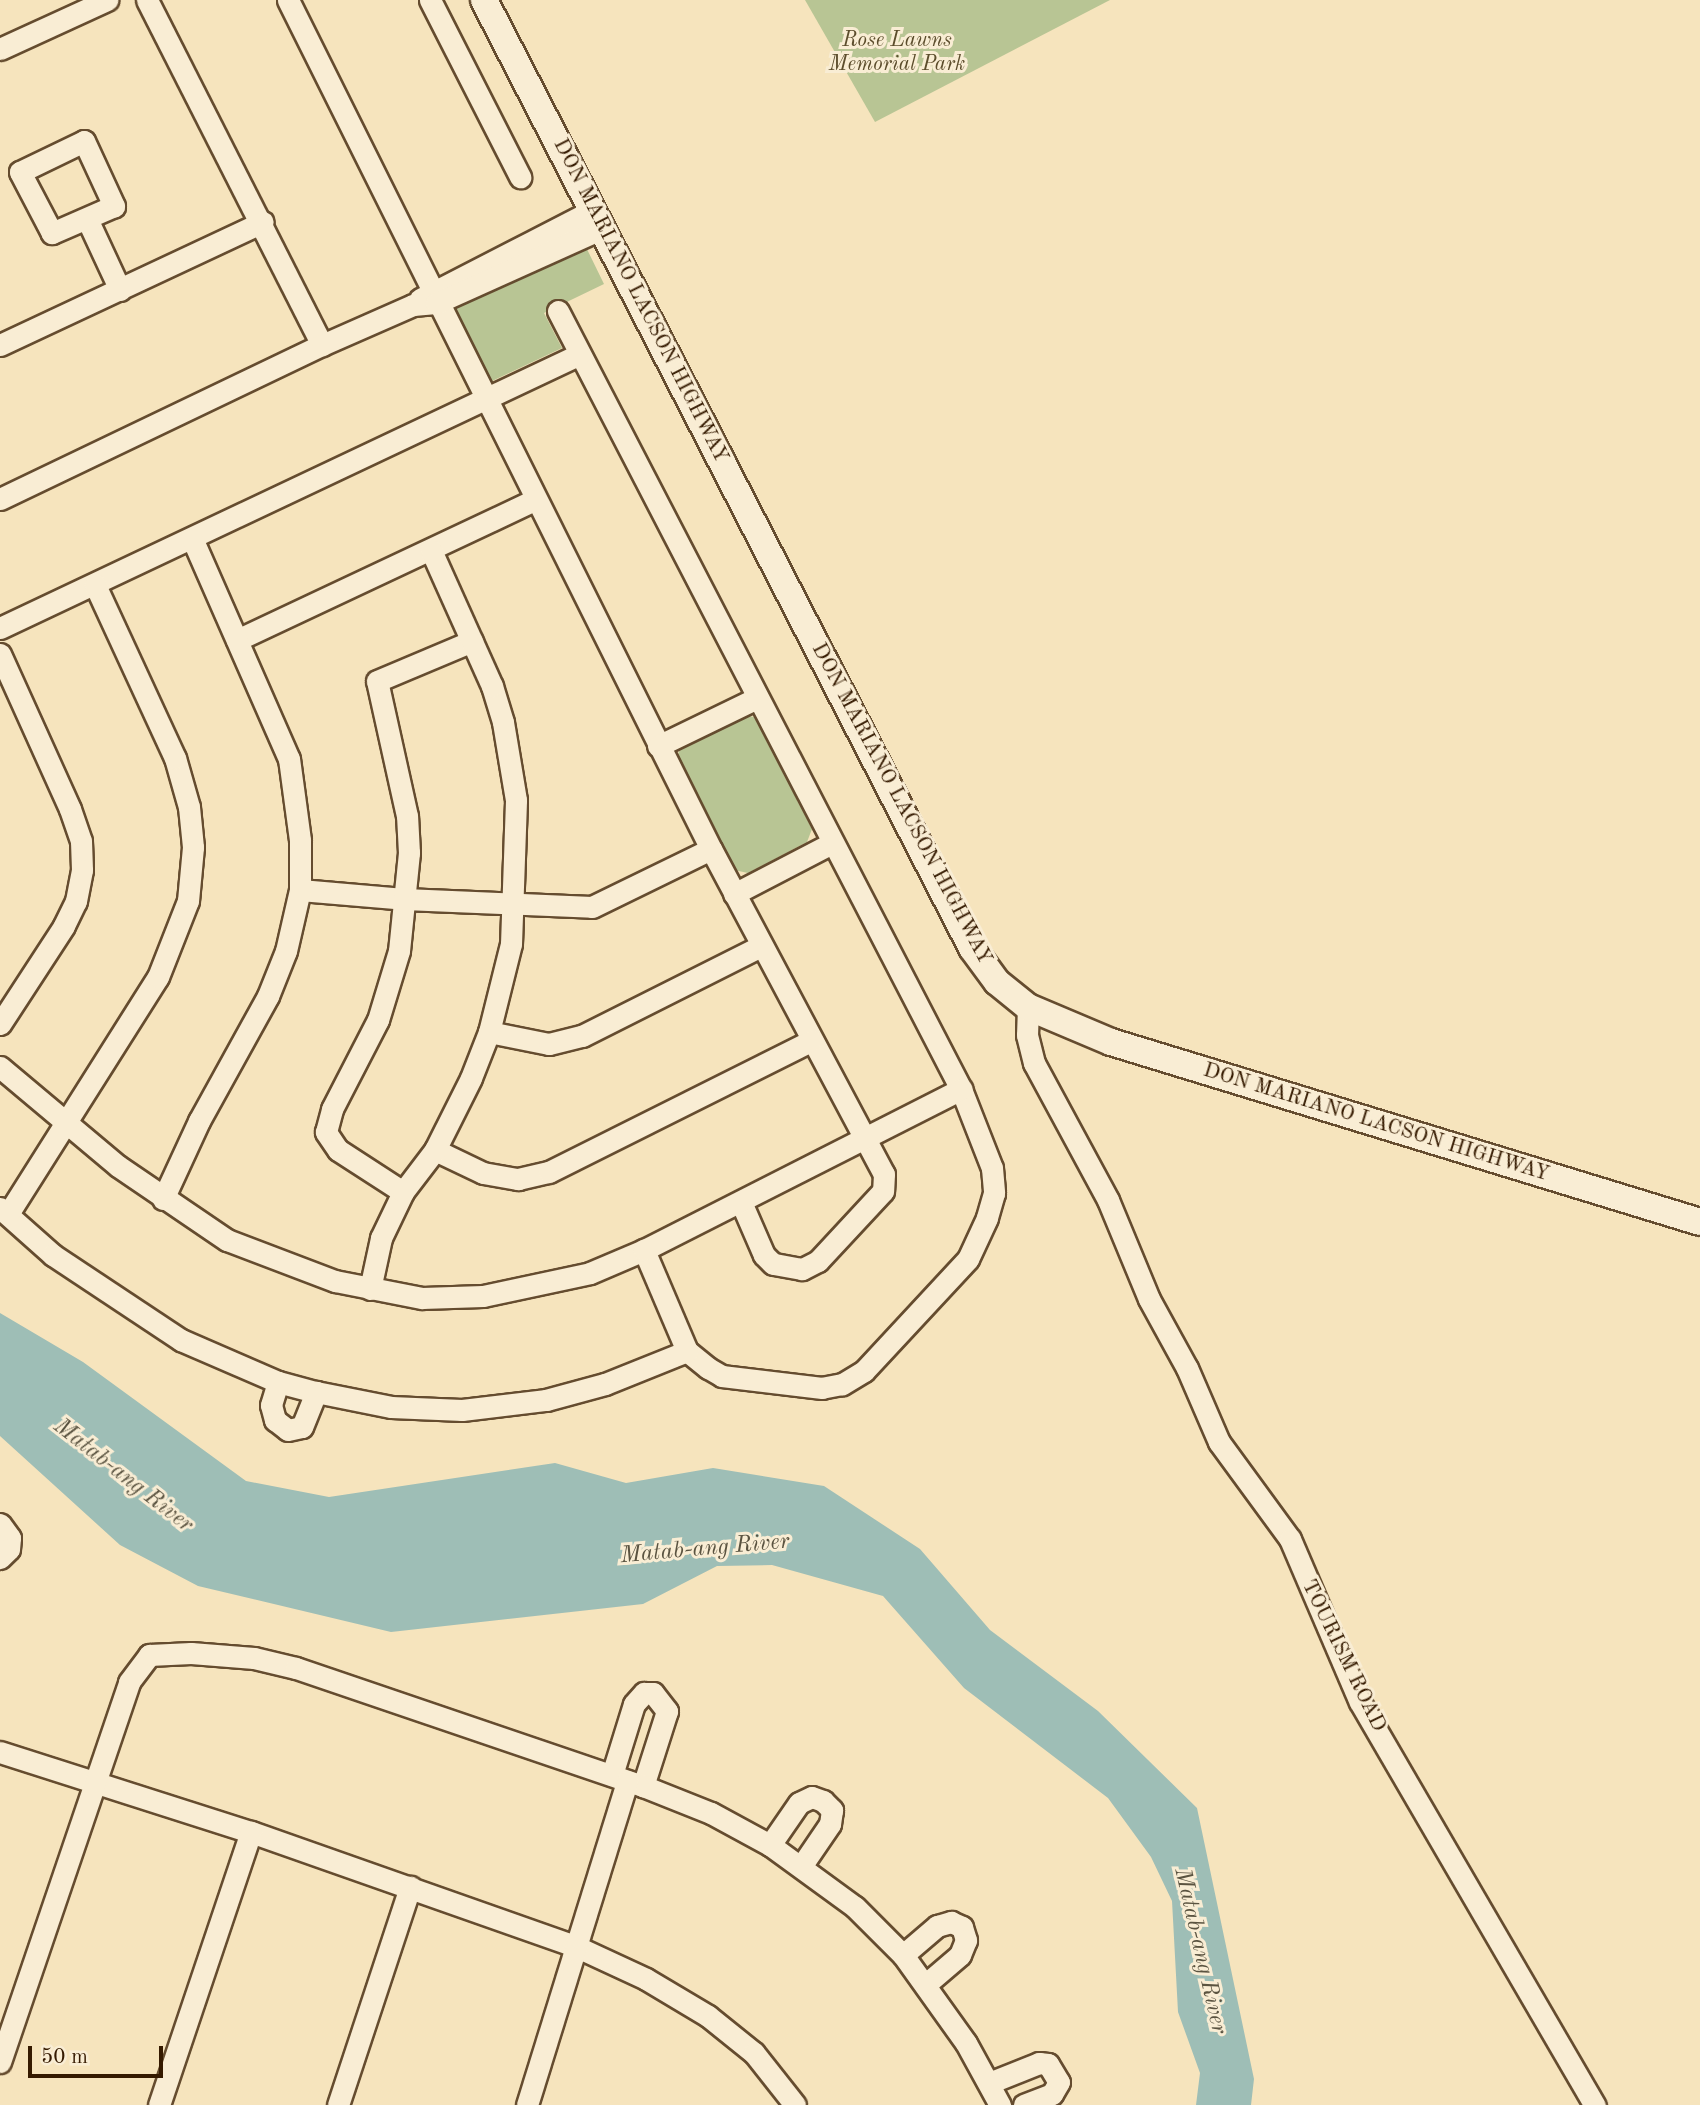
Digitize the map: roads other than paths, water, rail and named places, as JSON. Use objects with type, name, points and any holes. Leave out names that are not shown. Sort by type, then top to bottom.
[{"type":"street","points":[[0,49],[107,0]]},
{"type":"street","points":[[147,0],[262,222],[322,345]]},
{"type":"street","points":[[288,0],[484,401],[710,849],[884,1174],[883,1191],[818,1261],[802,1269],[773,1264],[764,1255],[741,1202]]},
{"type":"street","points":[[430,0],[520,177]]},
{"type":"street","name":"DON MARIANO LACSON HIGHWAY","points":[[484,0],[587,224],[972,948],[997,982],[1028,1007],[1111,1042],[1700,1222]]},
{"type":"street","points":[[86,143],[114,206],[88,221],[52,233],[20,172],[86,143]]},
{"type":"street","points":[[88,221],[120,290]]},
{"type":"street","points":[[0,345],[262,222]]},
{"type":"street","points":[[0,499],[322,345],[433,297],[587,224]]},
{"type":"street","points":[[558,312],[961,1089],[992,1168],[994,1192],[988,1218],[968,1259],[864,1371],[842,1384],[822,1388],[722,1376],[687,1351],[644,1250]]},
{"type":"street","points":[[0,628],[193,540],[580,354]]},
{"type":"street","points":[[237,640],[534,500]]},
{"type":"street","points":[[163,1199],[199,1121],[268,996],[286,951],[300,890],[300,841],[289,759],[193,540]]},
{"type":"street","points":[[370,1289],[382,1238],[403,1192],[435,1150],[489,1032],[511,944],[517,849],[510,764],[496,698],[431,550]]},
{"type":"street","points":[[95,585],[175,758],[189,807],[194,846],[188,901],[158,977],[66,1121],[4,1211],[53,1255],[161,1328],[278,1382],[316,1392],[391,1406],[462,1410],[522,1403],[605,1384],[687,1351]]},
{"type":"street","points":[[403,1192],[338,1150],[326,1132],[332,1110],[378,1020],[399,951],[409,853],[407,816],[377,681],[472,641]]},
{"type":"street","points":[[0,654],[70,809],[80,841],[82,870],[76,901],[64,926],[0,1024]]},
{"type":"street","points":[[658,746],[757,698]]},
{"type":"street","points":[[734,894],[832,843]]},
{"type":"street","points":[[300,890],[404,900],[514,904],[606,903],[710,849]]},
{"type":"street","points":[[489,1032],[549,1044],[583,1036],[761,946]]},
{"type":"street","name":"TOURISM ROAD","points":[[1028,1007],[1027,1035],[1034,1063],[1108,1200],[1149,1298],[1187,1368],[1219,1442],[1290,1539],[1360,1702],[1595,2105]]},
{"type":"street","points":[[435,1150],[483,1173],[518,1179],[549,1172],[811,1041]]},
{"type":"street","points":[[0,1067],[163,1199],[251,1251],[370,1289],[422,1298],[483,1296],[564,1280],[644,1250],[961,1089]]},
{"type":"street","points":[[278,1382],[271,1405],[275,1420],[288,1430],[302,1427],[316,1392]]},
{"type":"street","points":[[0,1524],[8,1532],[10,1544],[0,1558]]},
{"type":"street","points":[[0,2062],[93,1782],[137,1667],[149,1655],[165,1652],[254,1658],[296,1668],[627,1781],[711,1813],[770,1845],[802,1865],[855,1907],[903,1955],[926,1984],[989,2082],[1000,2105]]},
{"type":"street","points":[[0,1752],[251,1832],[575,1946],[646,1979],[708,2016],[754,2053],[795,2105]]},
{"type":"street","points":[[527,2105],[627,1781]]},
{"type":"street","points":[[770,1845],[799,1803],[811,1797],[823,1801],[832,1811],[830,1824],[802,1865]]},
{"type":"street","points":[[159,2105],[251,1832]]},
{"type":"street","points":[[338,2105],[410,1887]]},
{"type":"street","points":[[903,1955],[937,1926],[951,1922],[962,1927],[966,1940],[960,1955],[926,1984]]},
{"type":"street","points":[[989,2082],[1039,2063],[1048,2064],[1059,2082],[1052,2094],[1024,2105]]},
{"type":"water","name":"Matab-ang River","points":[[0,1313],[83,1362],[246,1481],[329,1497],[555,1463],[626,1483],[713,1468],[824,1486],[920,1549],[990,1630],[1098,1711],[1197,1808],[1254,2079],[1251,2105],[1196,2105],[1200,2073],[1178,2012],[1172,1901],[1151,1857],[1108,1798],[964,1688],[883,1596],[772,1565],[717,1566],[643,1604],[391,1632],[198,1586],[120,1545],[0,1436]]},
{"type":"park label","name":"Rose Lawns Memorial Park","points":[[897,53]]}]
